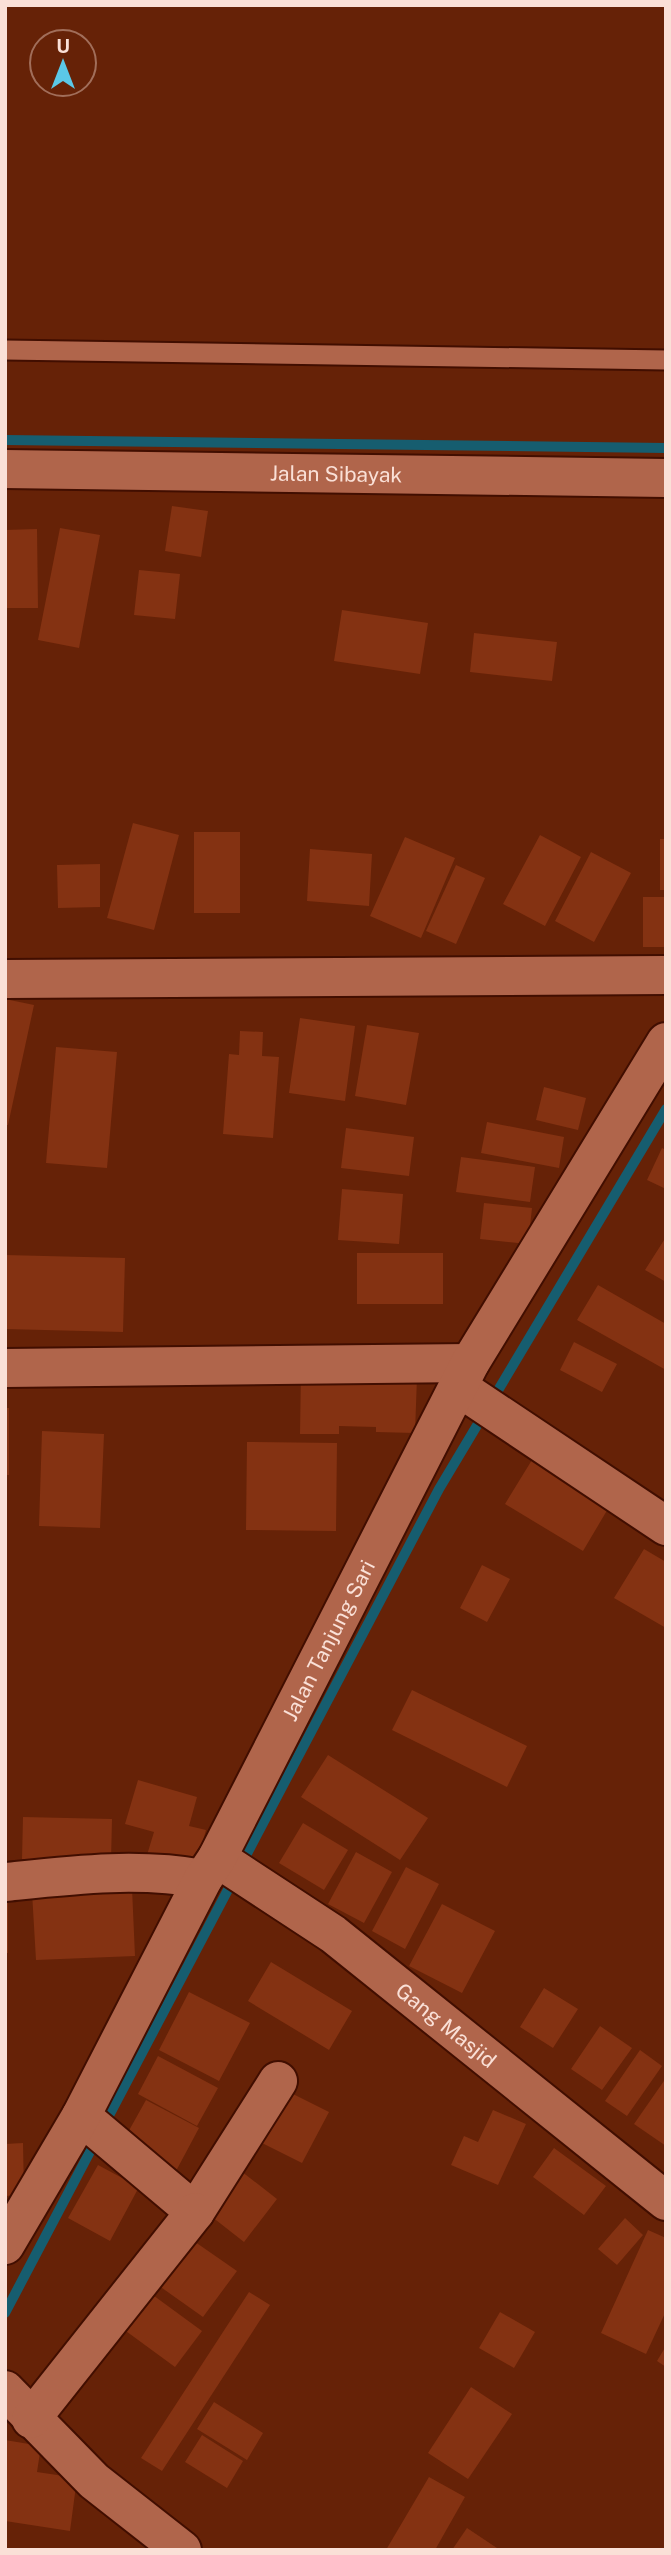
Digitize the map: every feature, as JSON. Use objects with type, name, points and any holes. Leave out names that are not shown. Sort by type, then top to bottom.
[{"type":"street","name":"Jalan Sibayak","points":[[5,469],[666,478]]},
{"type":"street","points":[[5,979],[666,975]]},
{"type":"street","name":"Jalan Tanjung Sari","points":[[5,2245],[94,2127],[210,1869],[472,1389],[662,1061]]},
{"type":"street","points":[[5,1368],[472,1389],[666,1526]]},
{"type":"street","points":[[5,1882],[125,1871],[169,1873],[210,1869]]},
{"type":"street","name":"Gang Masjid","points":[[210,1869],[333,1934],[666,2201]]},
{"type":"street","points":[[31,2419],[195,2212],[278,2081]]},
{"type":"street","points":[[94,2127],[195,2212]]},
{"type":"street","points":[[5,2390],[94,2481],[182,2550]]},
{"type":"lane","points":[[5,350],[666,360]]},
{"type":"building","points":[[172,506],[208,511],[201,557],[165,551]]},
{"type":"building","points":[[60,528],[100,535],[79,648],[38,640]]},
{"type":"building","points":[[37,529],[38,608],[5,608],[5,530]]},
{"type":"building","points":[[139,570],[180,574],[175,619],[134,615]]},
{"type":"building","points":[[342,610],[428,623],[420,674],[334,661]]},
{"type":"building","points":[[474,633],[557,642],[552,681],[470,672]]},
{"type":"building","points":[[133,823],[179,835],[154,930],[107,918]]},
{"type":"building","points":[[194,832],[240,832],[240,913],[194,913]]},
{"type":"building","points":[[540,835],[581,857],[545,926],[503,904]]},
{"type":"building","points":[[405,837],[455,858],[421,938],[370,916]]},
{"type":"building","points":[[660,839],[666,839],[666,890],[660,890]]},
{"type":"building","points":[[310,849],[372,854],[369,906],[307,901]]},
{"type":"building","points":[[591,852],[631,873],[594,942],[555,921]]},
{"type":"building","points":[[100,864],[100,907],[58,908],[57,865]]},
{"type":"building","points":[[456,865],[485,878],[456,944],[426,931]]},
{"type":"building","points":[[643,897],[666,897],[666,947],[643,947]]},
{"type":"building","points":[[5,999],[34,1005],[8,1125],[5,1125]]},
{"type":"building","points":[[300,1018],[355,1026],[345,1101],[289,1093]]},
{"type":"building","points":[[367,1025],[419,1033],[406,1105],[355,1096]]},
{"type":"building","points":[[240,1031],[263,1032],[262,1056],[279,1057],[273,1138],[223,1134],[229,1054],[239,1055]]},
{"type":"building","points":[[56,1047],[117,1052],[107,1168],[46,1163]]},
{"type":"building","points":[[544,1087],[586,1098],[578,1130],[536,1120]]},
{"type":"building","points":[[487,1122],[564,1137],[559,1168],[481,1153]]},
{"type":"building","points":[[346,1128],[414,1137],[409,1176],[341,1168]]},
{"type":"building","points":[[662,1148],[666,1150],[666,1189],[647,1180]]},
{"type":"building","points":[[461,1157],[535,1167],[530,1202],[456,1192]]},
{"type":"building","points":[[342,1189],[403,1194],[399,1244],[338,1240]]},
{"type":"building","points":[[484,1203],[532,1208],[528,1244],[480,1239]]},
{"type":"building","points":[[666,1237],[666,1282],[645,1270]]},
{"type":"building","points":[[357,1253],[443,1253],[443,1304],[357,1304]]},
{"type":"building","points":[[5,1255],[125,1258],[123,1332],[5,1329]]},
{"type":"building","points":[[598,1285],[666,1324],[666,1370],[577,1320]]},
{"type":"building","points":[[574,1342],[617,1364],[602,1392],[560,1370]]},
{"type":"building","points":[[301,1370],[417,1377],[415,1433],[376,1432],[376,1427],[339,1426],[339,1434],[300,1434]]},
{"type":"building","points":[[5,1408],[9,1408],[9,1475],[5,1475]]},
{"type":"building","points":[[42,1431],[104,1434],[100,1528],[39,1526]]},
{"type":"building","points":[[247,1442],[337,1443],[336,1531],[246,1530]]},
{"type":"building","points":[[535,1455],[612,1502],[583,1551],[505,1504]]},
{"type":"building","points":[[644,1549],[666,1562],[666,1628],[614,1598]]},
{"type":"building","points":[[482,1565],[510,1579],[487,1622],[460,1608]]},
{"type":"building","points":[[412,1690],[527,1746],[507,1787],[392,1730]]},
{"type":"building","points":[[328,1755],[428,1818],[400,1860],[301,1797]]},
{"type":"building","points":[[138,1780],[197,1797],[189,1826],[206,1830],[195,1869],[147,1855],[154,1832],[125,1824]]},
{"type":"building","points":[[23,1817],[112,1819],[111,1861],[22,1859]]},
{"type":"building","points":[[303,1823],[348,1850],[324,1890],[279,1863]]},
{"type":"building","points":[[356,1852],[392,1872],[364,1923],[328,1904]]},
{"type":"building","points":[[406,1867],[439,1884],[405,1949],[372,1931]]},
{"type":"building","points":[[132,1888],[135,1956],[36,1960],[32,1892]]},
{"type":"building","points":[[5,1898],[8,1898],[8,1953],[5,1953]]},
{"type":"building","points":[[442,1904],[495,1931],[462,1993],[409,1966]]},
{"type":"building","points":[[271,1962],[352,2011],[329,2050],[248,2001]]},
{"type":"building","points":[[544,1988],[578,2009],[553,2048],[520,2027]]},
{"type":"building","points":[[189,1992],[250,2023],[219,2081],[159,2050]]},
{"type":"building","points":[[600,2026],[632,2048],[602,2090],[571,2069]]},
{"type":"building","points":[[640,2050],[662,2066],[627,2116],[605,2101]]},
{"type":"building","points":[[158,2056],[218,2088],[197,2126],[138,2094]]},
{"type":"building","points":[[666,2078],[666,2146],[634,2124]]},
{"type":"building","points":[[285,2090],[329,2112],[302,2163],[258,2141]]},
{"type":"building","points":[[146,2100],[199,2128],[176,2171],[122,2143]]},
{"type":"building","points":[[493,2110],[526,2124],[498,2185],[451,2165],[464,2136],[478,2142]]},
{"type":"building","points":[[23,2143],[24,2195],[5,2196],[5,2144]]},
{"type":"building","points":[[554,2148],[606,2186],[584,2215],[533,2177]]},
{"type":"building","points":[[98,2165],[139,2187],[110,2241],[68,2218]]},
{"type":"building","points":[[241,2171],[277,2199],[244,2242],[207,2213]]},
{"type":"building","points":[[625,2218],[643,2235],[617,2265],[598,2249]]},
{"type":"building","points":[[648,2230],[666,2238],[666,2311],[646,2354],[601,2333]]},
{"type":"building","points":[[188,2237],[237,2271],[203,2317],[155,2283]]},
{"type":"building","points":[[146,2290],[202,2331],[175,2367],[119,2326]]},
{"type":"building","points":[[249,2292],[270,2305],[162,2471],[141,2458]]},
{"type":"building","points":[[500,2312],[535,2332],[514,2368],[479,2348]]},
{"type":"building","points":[[666,2346],[666,2367],[657,2361]]},
{"type":"building","points":[[471,2387],[512,2414],[468,2479],[428,2453]]},
{"type":"building","points":[[214,2402],[263,2433],[247,2460],[197,2429]]},
{"type":"building","points":[[202,2435],[243,2461],[227,2488],[185,2462]]},
{"type":"building","points":[[5,2440],[41,2446],[37,2472],[77,2478],[70,2531],[5,2521]]},
{"type":"building","points":[[429,2477],[465,2497],[435,2550],[386,2550]]},
{"type":"building","points":[[467,2528],[500,2550],[452,2550]]},
{"type":"waterway","points":[[5,440],[666,448]]},
{"type":"waterway","points":[[5,2313],[439,1489],[666,1109]]}]
